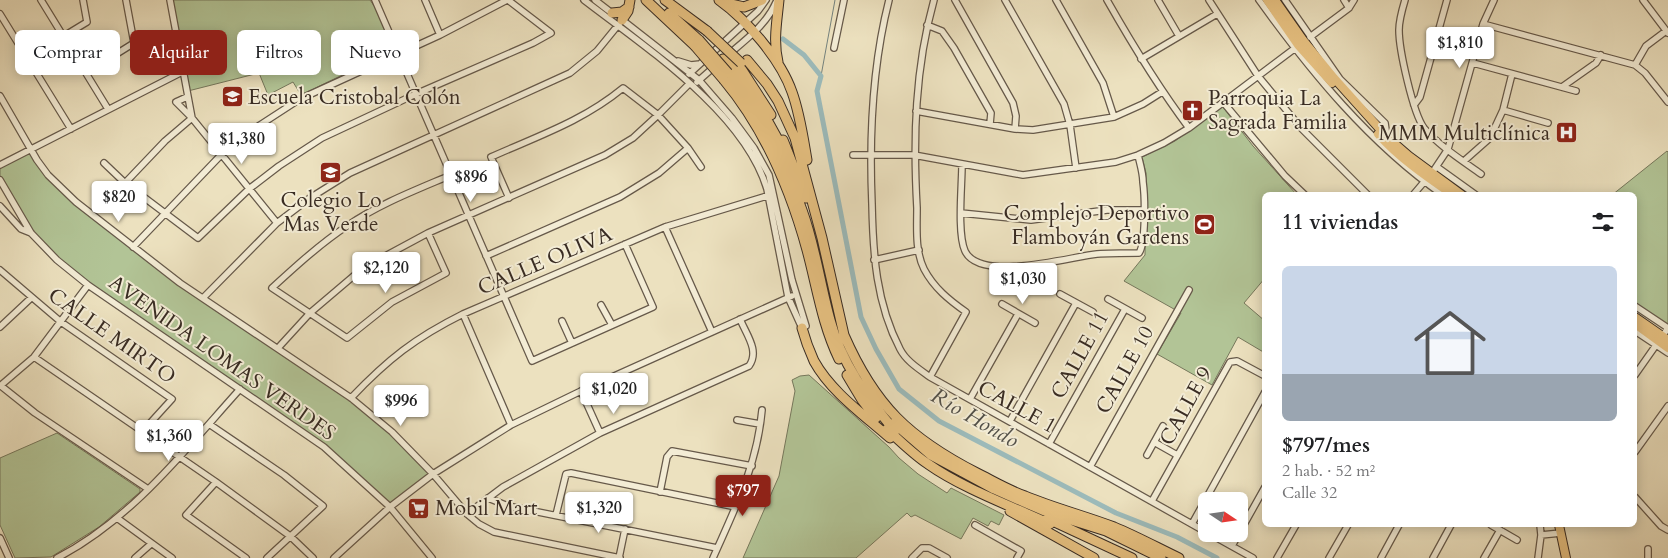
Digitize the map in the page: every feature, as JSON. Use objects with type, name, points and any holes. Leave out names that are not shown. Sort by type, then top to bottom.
[{"type":"highway","points":[[646,0],[697,43]]},
{"type":"highway","points":[[654,0],[697,43],[761,121],[783,163],[803,211]]},
{"type":"highway","points":[[666,0],[711,31]]},
{"type":"highway","points":[[676,0],[767,84],[789,122],[800,152],[812,208],[822,238]]},
{"type":"highway","points":[[720,0],[744,7],[762,0]]},
{"type":"highway","points":[[720,0],[746,23],[780,67],[789,83],[796,104],[841,324],[853,356],[886,407],[911,432],[940,453],[1016,492],[1113,527],[1179,558]]},
{"type":"highway","points":[[778,0],[775,41],[780,67]]},
{"type":"highway","points":[[620,23],[630,3]]},
{"type":"highway","points":[[612,13],[622,12],[630,3]]},
{"type":"highway","points":[[726,57],[764,104],[774,121],[790,155],[806,198]]},
{"type":"highway","points":[[726,57],[771,126],[786,156],[799,192],[823,284],[830,321],[854,377],[877,410],[895,431],[929,459],[1012,502],[1132,558]]},
{"type":"highway","points":[[744,61],[781,120],[794,150],[835,320],[850,361],[880,408],[902,432],[931,455],[994,489],[1049,513],[1106,532],[1161,558]]},
{"type":"highway","points":[[726,76],[755,123],[782,177],[802,234],[824,322],[849,380],[873,414],[899,441],[927,464]]},
{"type":"highway","points":[[804,327],[814,361],[832,385],[916,459],[985,494],[1125,558]]},
{"type":"highway","points":[[985,494],[1013,513],[1094,558]]},
{"type":"main road","points":[[1267,0],[1298,45],[1385,142],[1448,192]]},
{"type":"main road","points":[[1276,0],[1303,40],[1387,137],[1434,170],[1459,192]]},
{"type":"main road","points":[[1637,318],[1668,348]]},
{"type":"main road","points":[[1637,325],[1661,341]]},
{"type":"main road","points":[[1560,529],[1566,558]]},
{"type":"street","points":[[41,0],[60,30]]},
{"type":"street","points":[[74,30],[87,22],[83,0]]},
{"type":"street","points":[[120,51],[134,43],[126,0]]},
{"type":"street","points":[[170,0],[175,30]]},
{"type":"street","points":[[375,0],[388,30]]},
{"type":"street","points":[[425,0],[440,35]]},
{"type":"street","points":[[104,163],[125,183],[198,238],[249,189],[279,166],[322,138],[416,94],[533,43],[551,33],[507,0],[419,44]]},
{"type":"street","points":[[584,0],[620,23],[699,80],[732,118],[754,148],[769,175],[788,297],[804,327]]},
{"type":"street","points":[[595,0],[685,79],[733,128],[749,150],[771,195],[804,327]]},
{"type":"street","points":[[685,79],[746,23],[766,0]]},
{"type":"street","points":[[278,348],[310,313],[363,268],[428,233],[605,155],[632,138],[691,85],[754,33],[778,0]]},
{"type":"street","points":[[834,48],[844,0]]},
{"type":"street","name":"CALLE 1","points":[[889,0],[881,31],[875,73],[870,155],[874,260],[882,302],[900,350],[912,364],[930,377],[1198,527]]},
{"type":"street","points":[[930,377],[966,312],[947,299],[933,284],[918,250],[914,155],[916,110],[927,25],[934,0]]},
{"type":"street","points":[[955,0],[1013,103],[1016,116],[1015,129]]},
{"type":"street","points":[[1005,0],[1064,104],[1070,125],[1076,168]]},
{"type":"street","points":[[1056,0],[1103,83],[1114,116]]},
{"type":"street","points":[[1107,0],[1141,59],[1188,128]]},
{"type":"street","points":[[1158,0],[1179,36]]},
{"type":"street","points":[[1209,0],[1258,76],[1302,129],[1365,192]]},
{"type":"street","points":[[1259,0],[1294,49],[1336,98],[1385,148],[1438,192]]},
{"type":"street","points":[[1285,0],[1340,79],[1386,122],[1387,137]]},
{"type":"street","points":[[1344,0],[1349,8]]},
{"type":"street","points":[[1310,37],[1349,8],[1354,0]]},
{"type":"street","points":[[1405,0],[1399,30],[1418,118],[1425,128],[1448,149],[1481,174]]},
{"type":"street","points":[[1414,105],[1420,98],[1446,0]]},
{"type":"street","points":[[1471,192],[1434,170],[1448,149],[1483,24],[1494,0]]},
{"type":"street","points":[[1636,65],[1646,46],[1667,32],[1642,0]]},
{"type":"street","points":[[0,14],[71,129]]},
{"type":"street","points":[[1141,59],[1217,14]]},
{"type":"street","points":[[204,298],[277,223],[310,198],[350,173],[570,73],[598,51],[620,23]]},
{"type":"street","points":[[1483,24],[1636,65],[1645,72],[1668,102]]},
{"type":"street","points":[[927,25],[942,31],[954,48],[991,113],[990,124]]},
{"type":"street","points":[[853,155],[914,155],[1023,175],[1116,162],[1138,155],[1164,143],[1188,128],[1294,49]]},
{"type":"street","points":[[1562,87],[1596,63],[1601,55]]},
{"type":"street","points":[[670,58],[685,64],[700,64]]},
{"type":"street","points":[[1473,63],[1576,91]]},
{"type":"street","points":[[708,72],[705,82],[710,93]]},
{"type":"street","points":[[1464,161],[1490,138],[1502,110],[1512,74]]},
{"type":"street","points":[[88,75],[108,109]]},
{"type":"street","points":[[0,165],[176,75]]},
{"type":"street","points":[[183,75],[192,118]]},
{"type":"street","points":[[133,247],[221,155],[260,125],[300,99],[351,75]]},
{"type":"street","points":[[408,75],[532,361],[653,307],[624,244]]},
{"type":"street","points":[[509,198],[491,157],[581,118],[605,103],[623,88],[658,116],[688,148],[701,167]]},
{"type":"street","points":[[916,110],[1015,129],[1033,130],[1114,116],[1144,104],[1162,92]]},
{"type":"street","points":[[0,96],[37,160],[48,175],[76,202],[180,283],[351,398],[392,432],[433,474],[467,514],[479,524],[494,532],[619,558],[625,529]]},
{"type":"street","points":[[187,97],[176,102],[192,118],[277,223]]},
{"type":"street","points":[[1223,102],[1285,176],[1302,192]]},
{"type":"street","points":[[1502,110],[1548,123]]},
{"type":"street","points":[[125,183],[165,141],[192,118]]},
{"type":"street","points":[[486,256],[620,197],[659,173],[688,148]]},
{"type":"street","points":[[962,164],[962,225],[966,254],[974,262],[986,265],[1015,267],[1096,254],[1138,253],[1142,248],[1144,210],[1143,181],[1138,155]]},
{"type":"street","points":[[428,233],[446,273],[392,302],[347,338],[272,288],[309,254],[348,225],[383,205],[451,175]]},
{"type":"street","name":"AVENIDA LOMAS VERDES","points":[[0,180],[31,233],[57,260],[88,285],[324,447],[390,507],[432,558]]},
{"type":"street","points":[[1416,192],[1424,182]]},
{"type":"street","name":"CALLE OLIVA","points":[[351,398],[377,370],[404,348],[431,330],[463,314],[665,227],[771,195]]},
{"type":"street","points":[[0,206],[21,229],[31,233]]},
{"type":"street","points":[[962,212],[1031,220],[1106,210],[1144,210]]},
{"type":"street","points":[[665,227],[712,332]]},
{"type":"street","points":[[874,260],[918,250]]},
{"type":"street","name":"CALLE MIRTO","points":[[1,271],[30,298],[61,322],[172,398],[142,432]]},
{"type":"street","points":[[88,285],[34,357],[0,386],[35,413],[148,489]]},
{"type":"street","name":"CALLE 10","points":[[1090,466],[1189,290]]},
{"type":"street","points":[[334,558],[390,507],[433,474],[511,425],[581,391],[796,294]]},
{"type":"street","points":[[1060,294],[1093,312]]},
{"type":"street","points":[[0,327],[30,298]]},
{"type":"street","name":"CALLE 11","points":[[1108,299],[1142,318]]},
{"type":"street","points":[[1010,421],[1076,303]]},
{"type":"street","points":[[601,304],[612,325]]},
{"type":"street","points":[[1002,304],[1035,323]]},
{"type":"street","points":[[1637,307],[1668,328],[1661,341],[1637,372]]},
{"type":"street","name":"CALLE 11","points":[[1049,444],[1125,309]]},
{"type":"street","points":[[463,314],[511,425]]},
{"type":"street","points":[[970,399],[1018,314]]},
{"type":"street","points":[[467,514],[503,487],[600,433],[749,366],[754,360],[754,352],[740,319]]},
{"type":"street","points":[[562,320],[572,343]]},
{"type":"street","points":[[1637,332],[1661,341],[1668,354]]},
{"type":"street","points":[[34,357],[216,482],[290,536],[313,558]]},
{"type":"street","name":"CALLE 9","points":[[1152,501],[1230,362],[1237,361],[1262,374]]},
{"type":"street","points":[[57,558],[69,552],[117,518],[148,489],[240,389]]},
{"type":"street","points":[[581,391],[600,433]]},
{"type":"street","points":[[1192,524],[1262,397]]},
{"type":"street","points":[[1637,449],[1668,406]]},
{"type":"street","points":[[713,558],[736,508],[752,466],[762,410]]},
{"type":"street","points":[[737,420],[760,424]]},
{"type":"street","points":[[209,424],[284,475],[323,506],[267,558]]},
{"type":"street","points":[[1147,455],[1163,426]]},
{"type":"street","points":[[1154,442],[1178,455]]},
{"type":"street","points":[[660,492],[666,457],[672,451],[752,466]]},
{"type":"street","points":[[556,515],[566,474],[571,473],[612,478],[660,492],[736,508]]},
{"type":"street","points":[[216,482],[186,515],[246,558]]},
{"type":"street","points":[[1232,546],[1262,492]]},
{"type":"street","points":[[488,498],[508,506],[718,548]]},
{"type":"street","points":[[1637,500],[1668,530]]},
{"type":"street","points":[[117,518],[172,558]]},
{"type":"street","points":[[975,525],[1021,551],[1017,558]]},
{"type":"street","points":[[1277,558],[1295,527]]},
{"type":"street","points":[[1329,558],[1347,527]]},
{"type":"street","points":[[1381,558],[1398,527]]},
{"type":"street","points":[[1433,558],[1450,527]]},
{"type":"street","points":[[1494,527],[1516,540]]},
{"type":"street","points":[[1538,558],[1540,527]]},
{"type":"street","points":[[1541,535],[1560,529]]},
{"type":"street","points":[[1484,558],[1500,530]]},
{"type":"street","points":[[0,538],[9,558]]},
{"type":"street","points":[[1225,542],[1253,558]]},
{"type":"street","points":[[135,558],[151,544]]},
{"type":"street","points":[[912,558],[922,548],[929,548],[947,558]]},
{"type":"street","points":[[1648,549],[1648,558]]},
{"type":"green space","points":[[172,0],[370,0],[377,10],[386,30],[331,30],[331,75],[342,75],[301,95],[293,82],[268,95],[260,75],[321,75],[321,30],[237,30],[237,75],[251,75],[188,91],[185,75],[227,75],[227,30],[177,30]]},
{"type":"green space","name":"Complejo Deportivo Flamboyán Gardens","points":[[1222,106],[1253,146],[1294,192],[1262,192],[1262,282],[1244,303],[1262,318],[1262,351],[1238,337],[1212,385],[1157,354],[1181,313],[1124,281],[1145,255],[1146,173],[1142,157],[1175,141]]},
{"type":"green space","points":[[32,149],[37,160],[76,202],[203,298],[375,418],[433,474],[390,507],[324,447],[88,285],[31,233],[0,181],[0,165]]},
{"type":"green space","points":[[1668,152],[1668,325],[1637,304],[1637,192],[1616,192]]},
{"type":"green space","points":[[809,375],[918,474],[947,493],[951,488],[1004,515],[999,525],[991,521],[988,526],[973,518],[961,539],[915,515],[911,517],[907,513],[856,558],[743,558],[779,476],[795,391],[792,380],[800,376]]},
{"type":"green space","points":[[57,433],[140,489],[140,492],[99,527],[51,557],[15,558],[0,525],[0,458]]},
{"type":"waterway","points":[[821,76],[835,0]]},
{"type":"waterway","name":"Río Hondo","points":[[783,39],[804,55],[821,76],[817,91],[861,317],[876,349],[899,389],[939,421],[1116,513],[1177,537],[1217,558]]},
{"type":"place","name":"Escuela Cristobal Colón","points":[[232,97]]},
{"type":"place","name":"Parroquia La Sagrada Familia","points":[[1192,110]]},
{"type":"place","name":"MMM Multiclínica","points":[[1566,133]]},
{"type":"place","name":"Colegio Lo Mas Verde","points":[[331,173]]},
{"type":"place","name":"Complejo Deportivo Flamboyán Gardens","points":[[1205,225]]},
{"type":"place","name":"Mobil Mart","points":[[419,508]]}]
